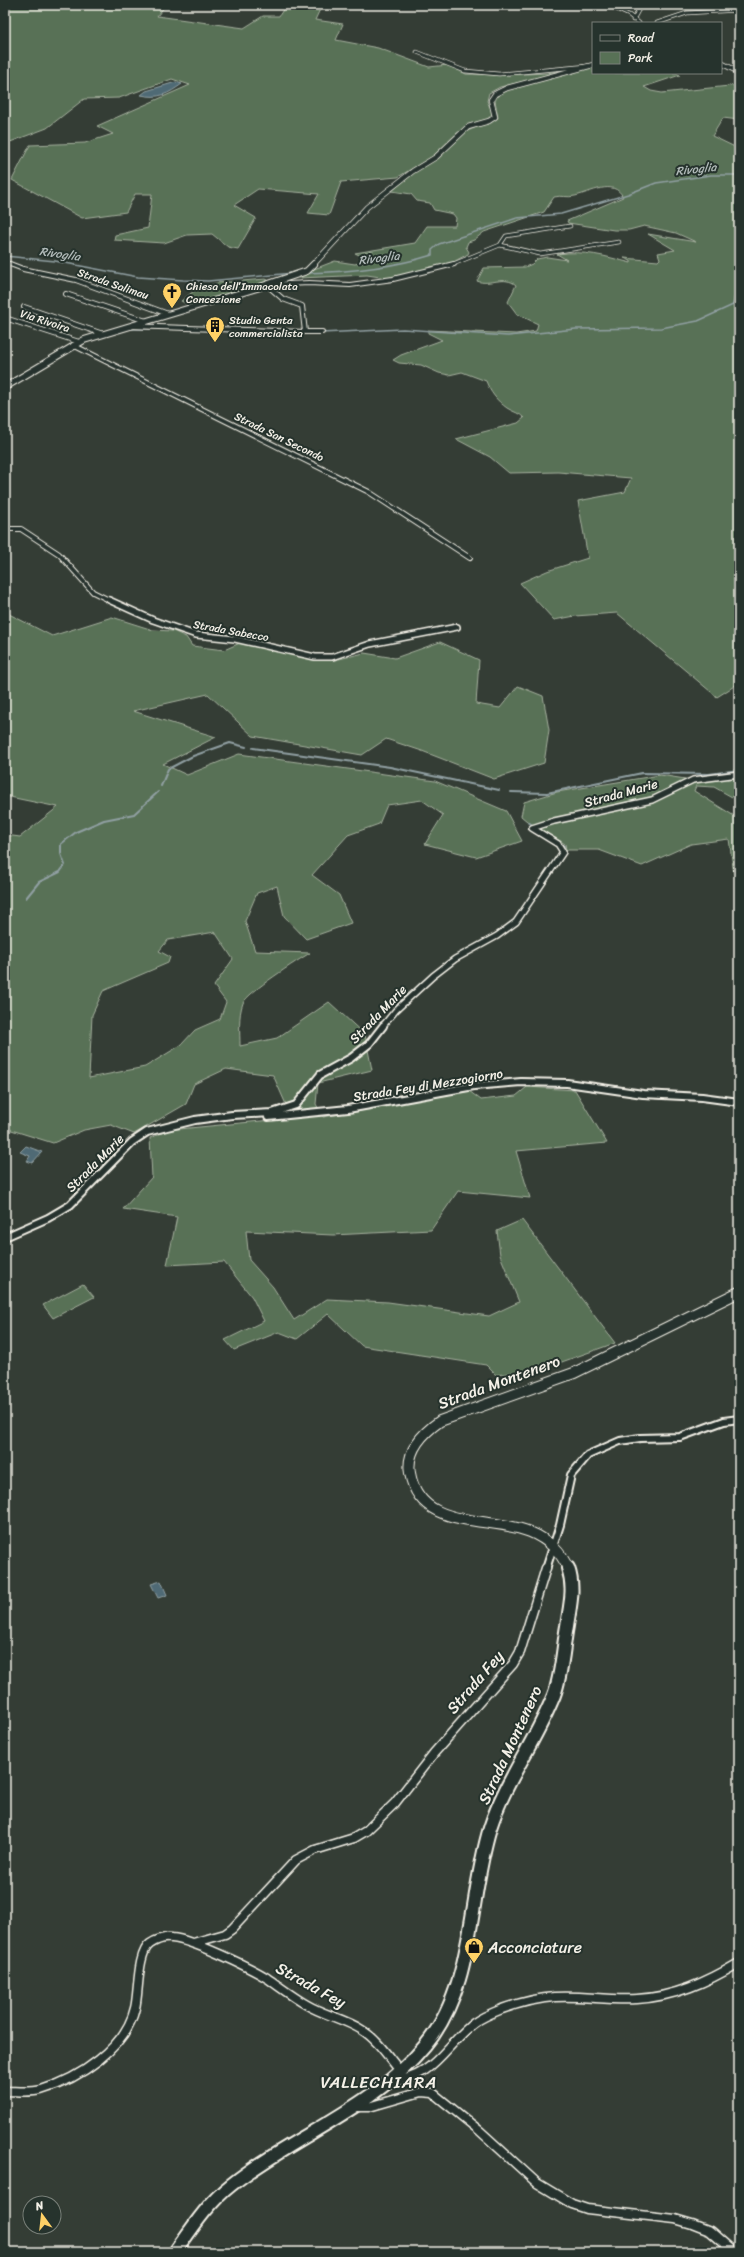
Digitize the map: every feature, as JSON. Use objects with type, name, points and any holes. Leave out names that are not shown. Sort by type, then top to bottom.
[{"type":"street","points":[[607,5],[624,12],[637,22]]},
{"type":"street","points":[[633,5],[639,10],[633,20]]},
{"type":"street","points":[[659,22],[671,16],[685,13],[739,10]]},
{"type":"street","points":[[417,52],[465,71],[525,73],[584,65],[592,66]]},
{"type":"street","points":[[722,64],[739,72]]},
{"type":"street","points":[[5,388],[79,342],[267,285],[304,272],[313,266],[367,207],[414,170],[436,157],[468,127],[489,121],[495,116],[491,100],[495,94],[514,86],[592,66]]},
{"type":"street","points":[[500,245],[501,240],[506,236],[570,226]]},
{"type":"street","points":[[267,285],[309,283],[340,285],[393,279],[446,267],[500,245],[540,254],[619,242]]},
{"type":"street","name":"Strada Salimau","points":[[5,262],[23,269],[76,280],[161,310],[168,314]]},
{"type":"street","points":[[267,285],[283,299],[302,306],[304,332]]},
{"type":"street","points":[[66,294],[146,321]]},
{"type":"street","points":[[24,307],[103,334]]},
{"type":"street","name":"Via Rivoira","points":[[5,318],[79,342]]},
{"type":"street","points":[[128,326],[322,332]]},
{"type":"street","name":"Strada San Secondo","points":[[73,345],[369,492],[470,558]]},
{"type":"street","name":"Strada Sabecco","points":[[5,529],[21,529],[59,554],[93,592],[153,620],[196,635],[235,640],[315,657],[332,658],[370,644],[457,627]]},
{"type":"street","name":"Strada Marie","points":[[5,1237],[48,1218],[70,1205],[132,1142],[147,1132],[195,1120],[241,1114],[272,1113],[296,1105],[320,1075],[351,1058],[369,1044],[396,1010],[433,976],[455,959],[497,936],[516,922],[563,852],[558,844],[532,828],[554,821],[652,800],[693,780],[739,774]]},
{"type":"street","name":"Strada Fey di Mezzogiorno","points":[[241,1114],[255,1117],[312,1113],[474,1086],[521,1082],[567,1083],[643,1094],[702,1097],[739,1102]]},
{"type":"street","name":"Strada Montenero","points":[[175,2252],[192,2224],[208,2206],[231,2185],[256,2166],[390,2081],[401,2072],[432,2038],[444,2018],[455,1991],[489,1832],[501,1799],[545,1716],[558,1680],[573,1587],[572,1573],[567,1563],[553,1546],[520,1528],[466,1521],[441,1513],[428,1504],[412,1484],[407,1465],[408,1456],[416,1441],[430,1427],[440,1421],[574,1372],[739,1292]]},
{"type":"street","name":"Strada Fey","points":[[193,1943],[225,1934],[232,1929],[296,1860],[315,1850],[354,1838],[366,1832],[395,1803],[448,1736],[513,1664],[520,1652],[560,1524],[571,1475],[588,1455],[630,1439],[680,1437],[724,1421],[739,1419]]},
{"type":"street","name":"Strada Fey","points":[[5,2092],[40,2090],[55,2085],[83,2069],[119,2040],[130,2024],[136,2005],[141,1958],[148,1945],[161,1939],[172,1938],[193,1943],[265,1977],[307,2004],[362,2030],[378,2044],[401,2072]]},
{"type":"street","points":[[390,2081],[404,2082],[417,2077],[431,2066],[475,2022],[519,2003],[553,1995],[620,1999],[661,1996],[700,1985],[719,1976],[739,1963]]},
{"type":"street","points":[[350,2107],[369,2107],[428,2091],[433,2093],[480,2131],[537,2183],[572,2204],[587,2209],[668,2218],[692,2224],[710,2231],[734,2252]]},
{"type":"green space","points":[[5,5],[166,5],[157,16],[244,28],[263,16],[279,16],[286,5],[322,5],[315,20],[343,24],[336,40],[378,48],[429,67],[448,65],[466,74],[500,75],[547,73],[577,67],[574,70],[500,87],[489,93],[487,101],[493,113],[488,119],[457,133],[433,156],[398,177],[341,182],[329,215],[308,213],[319,194],[258,189],[234,205],[256,218],[238,249],[228,247],[212,234],[187,235],[164,243],[114,240],[115,235],[148,228],[152,194],[135,194],[126,212],[82,218],[12,180],[30,145],[85,143],[113,134],[97,126],[190,85],[172,79],[119,98],[84,99],[47,128],[5,144]]},
{"type":"green space","points":[[592,67],[592,74],[680,75],[644,87],[651,91],[662,93],[739,85],[739,120],[723,118],[712,136],[739,149],[739,683],[717,697],[617,613],[575,616],[554,620],[520,583],[547,571],[588,558],[578,501],[625,492],[631,478],[558,472],[509,473],[490,457],[456,439],[518,423],[524,418],[522,416],[507,408],[500,402],[492,393],[486,381],[462,372],[449,375],[439,373],[421,365],[399,363],[393,360],[401,355],[442,340],[428,333],[428,330],[516,334],[536,331],[538,324],[517,314],[508,302],[516,285],[507,281],[477,281],[484,268],[525,267],[532,264],[537,259],[547,257],[567,260],[557,254],[567,253],[594,254],[631,263],[631,261],[624,258],[658,261],[660,259],[658,253],[675,250],[648,234],[696,242],[676,233],[644,226],[629,230],[614,230],[568,223],[567,221],[623,197],[619,191],[614,188],[601,188],[572,197],[554,197],[544,212],[484,232],[474,240],[468,242],[466,247],[469,252],[468,254],[448,265],[387,278],[367,275],[299,278],[296,276],[335,261],[355,264],[369,260],[355,253],[415,243],[427,226],[455,226],[456,218],[453,214],[434,210],[430,203],[417,201],[411,194],[392,191],[416,171],[440,157],[465,132],[498,118],[495,101],[499,93],[519,85]]},
{"type":"green space","points":[[266,279],[271,282],[191,306],[181,301],[194,291],[217,283]]},
{"type":"green space","points":[[5,612],[52,636],[112,617],[153,630],[173,631],[186,637],[192,646],[224,650],[240,643],[315,660],[335,660],[364,653],[395,658],[440,642],[479,660],[476,704],[500,708],[518,686],[543,696],[549,730],[544,763],[494,779],[422,751],[386,739],[362,755],[253,736],[208,694],[133,711],[216,737],[163,764],[187,775],[239,754],[435,781],[506,811],[522,841],[476,857],[425,844],[443,815],[422,800],[387,805],[379,824],[348,835],[312,875],[339,895],[351,923],[306,939],[284,916],[277,886],[257,893],[245,921],[255,951],[310,953],[263,984],[243,1003],[240,1019],[240,1046],[277,1038],[329,1002],[365,1035],[372,1070],[318,1083],[316,1104],[323,1117],[469,1091],[481,1100],[516,1096],[527,1087],[575,1090],[607,1143],[516,1151],[530,1198],[458,1191],[431,1230],[333,1235],[246,1231],[249,1260],[273,1287],[294,1320],[327,1299],[388,1302],[489,1316],[519,1302],[500,1255],[497,1231],[522,1220],[615,1343],[542,1369],[496,1375],[486,1365],[362,1346],[328,1314],[297,1339],[279,1332],[234,1350],[225,1340],[264,1321],[252,1297],[224,1262],[167,1265],[177,1217],[123,1209],[152,1177],[150,1138],[169,1130],[292,1118],[273,1075],[226,1069],[194,1084],[186,1104],[134,1134],[111,1125],[84,1130],[53,1143],[5,1128],[5,835],[20,837],[58,807],[5,796]],"holes":[[[215,932],[233,959],[214,986],[226,1002],[220,1019],[195,1030],[181,1045],[145,1067],[89,1078],[92,1015],[103,991],[168,963],[170,957],[159,951],[168,940]]]},
{"type":"green space","points":[[660,775],[698,781],[739,777],[739,793],[732,797],[714,787],[696,786],[694,791],[739,819],[739,875],[734,874],[729,839],[691,844],[642,866],[599,850],[566,850],[565,844],[521,816],[524,802],[557,792]]},
{"type":"green space","points":[[83,1284],[94,1297],[53,1318],[43,1305]]},
{"type":"water","points":[[176,82],[182,84],[163,95],[141,95],[146,91]]},
{"type":"water","points":[[26,1146],[42,1152],[32,1163],[27,1161],[30,1156],[20,1152]]},
{"type":"water","points":[[161,1581],[167,1595],[158,1598],[151,1584]]},
{"type":"waterway","name":"Rivoglia","points":[[306,273],[338,272],[401,263],[432,255],[432,250],[439,244],[517,218],[561,214],[628,194],[656,183],[711,175],[739,175]]},
{"type":"waterway","name":"Rivoglia","points":[[5,256],[55,261],[138,277],[183,280],[208,281],[293,273]]},
{"type":"waterway","points":[[321,333],[403,329],[508,336],[576,329],[661,328],[698,321],[733,305],[739,274]]},
{"type":"waterway","points":[[127,329],[150,329]]},
{"type":"waterway","points":[[197,330],[272,333]]},
{"type":"waterway","points":[[161,786],[168,769],[193,756],[230,743],[246,747]]},
{"type":"waterway","points":[[253,748],[390,767],[499,790]]},
{"type":"waterway","points":[[511,792],[547,793],[642,773],[709,774],[739,770]]},
{"type":"waterway","points":[[26,898],[39,882],[60,872],[65,865],[61,854],[61,844],[76,832],[104,820],[134,814],[158,792]]},
{"type":"waterway","points":[[528,822],[543,832]]},
{"type":"waterway","points":[[552,837],[564,846]]},
{"type":"place","name":"Chiesa dell′Immacolata Concezione","points":[[172,309]]},
{"type":"place","name":"Studio Genta commercialista","points":[[215,343]]},
{"type":"place","name":"Acconciature","points":[[474,1964]]},
{"type":"district","name":"VALLECHIARA","points":[[379,2082]]}]
